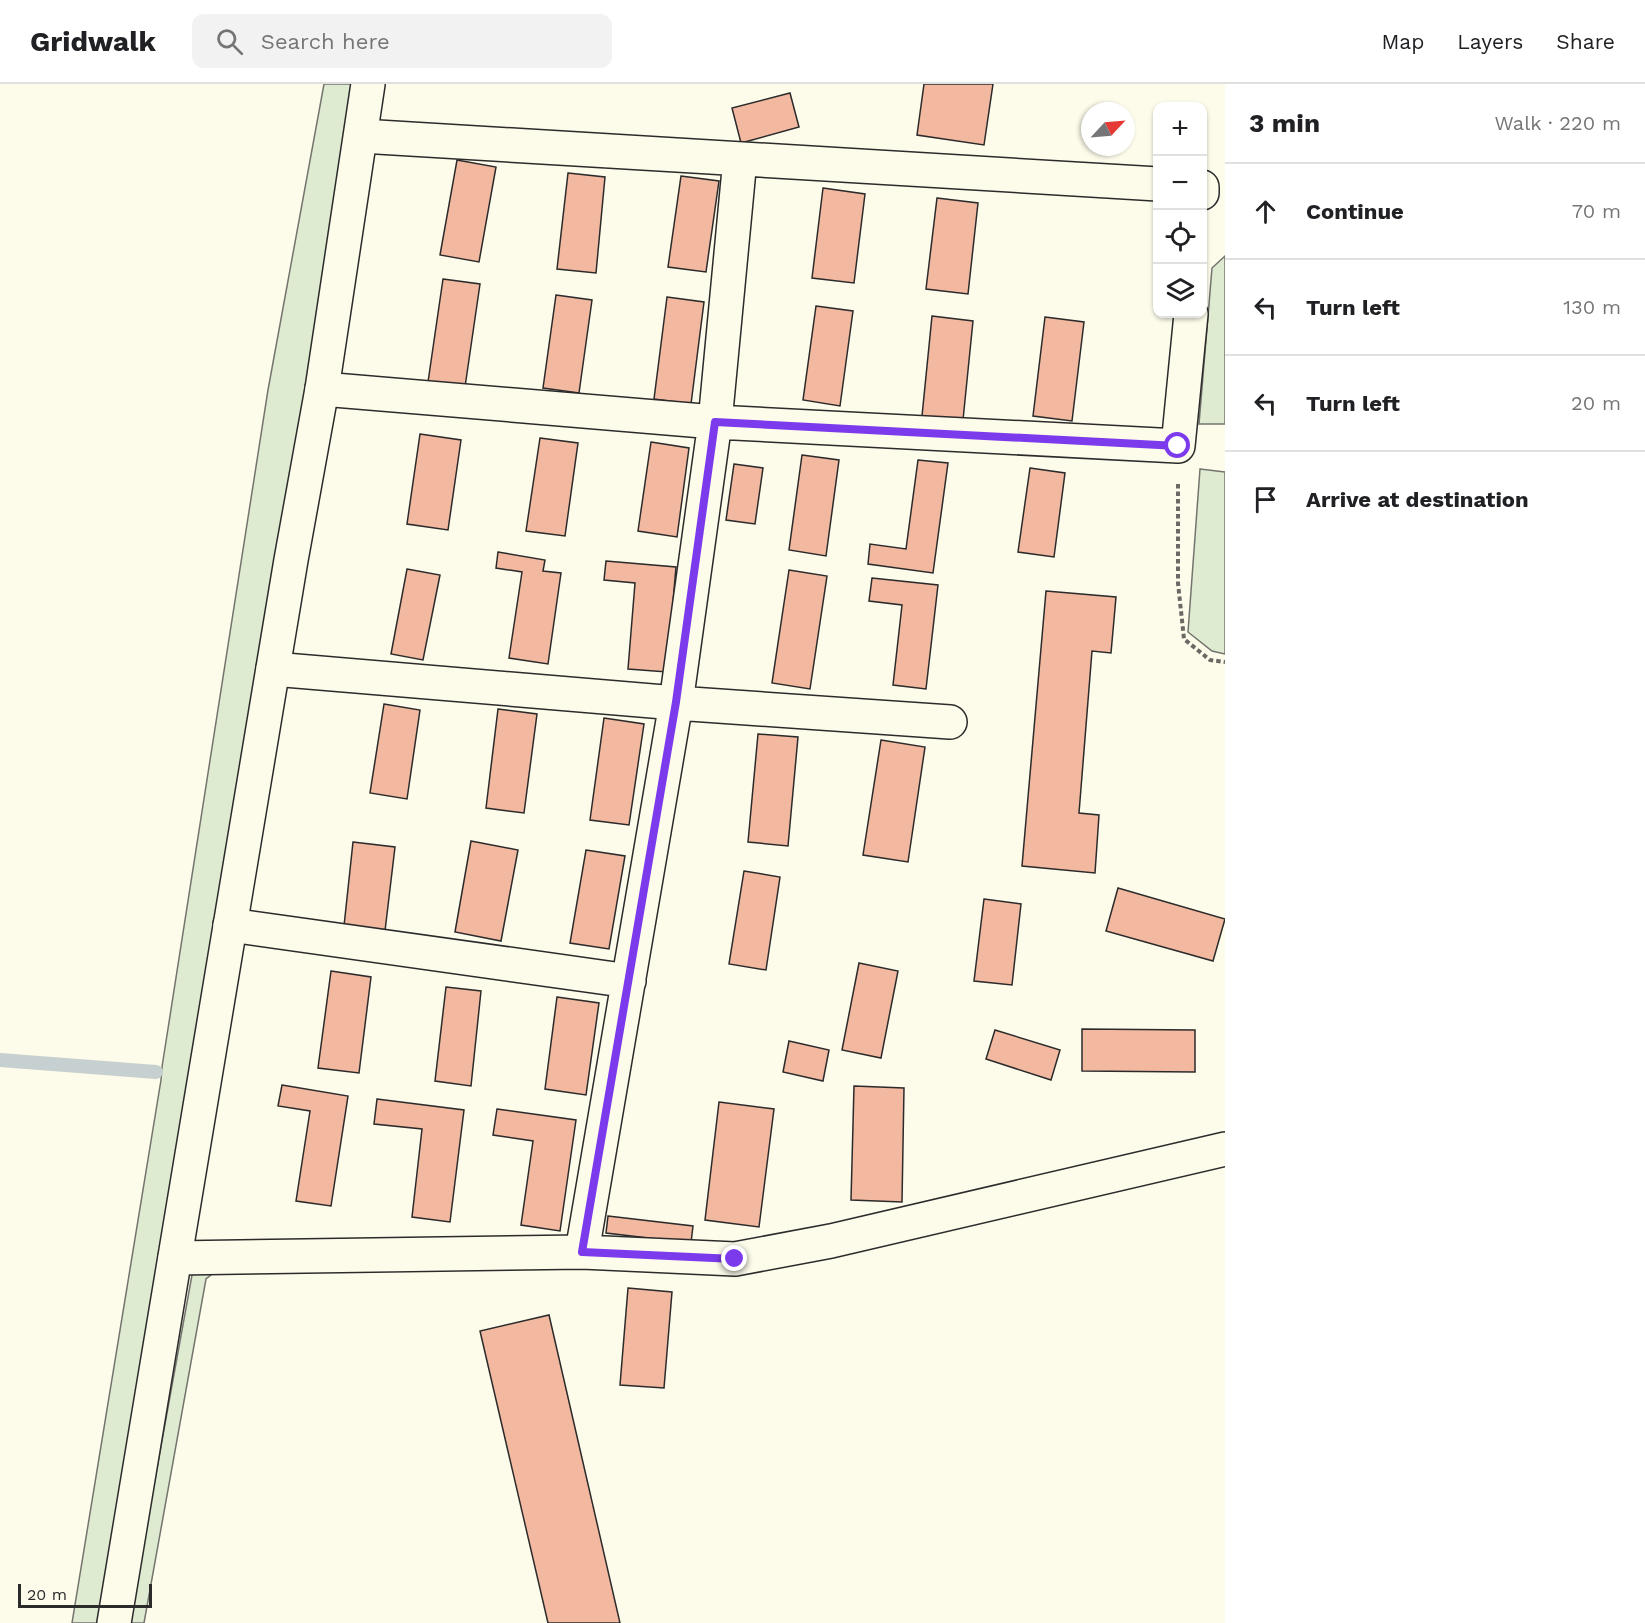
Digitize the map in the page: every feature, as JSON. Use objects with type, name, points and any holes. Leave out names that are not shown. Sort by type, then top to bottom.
[{"type":"street","points":[[114,1623],[322,389],[368,84]]},
{"type":"street","points":[[361,136],[1153,184]]},
{"type":"street","points":[[582,1252],[676,702],[715,422],[740,159]]},
{"type":"street","points":[[322,389],[715,422],[1178,446],[1191,318]]},
{"type":"street","points":[[273,669],[950,722]]},
{"type":"street","points":[[230,925],[628,981]]},
{"type":"street","points":[[175,1258],[582,1252],[735,1259],[831,1241],[1225,1149]]},
{"type":"path","points":[[1178,446],[1178,583],[1184,639],[1210,660],[1225,662]]},
{"type":"green space","points":[[324,84],[357,84],[102,1623],[72,1623],[161,1080],[268,390]]},
{"type":"green space","points":[[1225,256],[1225,424],[1199,424],[1212,268]]},
{"type":"green space","points":[[1200,469],[1225,472],[1225,654],[1212,651],[1188,632]]},
{"type":"green space","points":[[194,1264],[223,1265],[206,1279],[144,1623],[129,1623]]},
{"type":"building","points":[[924,84],[993,84],[984,145],[917,135]]},
{"type":"building","points":[[790,93],[799,127],[741,143],[732,108]]},
{"type":"building","points":[[457,160],[496,167],[479,262],[440,255]]},
{"type":"building","points":[[568,173],[605,177],[596,273],[557,269]]},
{"type":"building","points":[[681,176],[719,181],[706,272],[668,267]]},
{"type":"building","points":[[823,188],[865,194],[854,283],[812,278]]},
{"type":"building","points":[[937,198],[978,203],[968,294],[926,289]]},
{"type":"building","points":[[443,279],[480,284],[465,387],[428,382]]},
{"type":"building","points":[[556,295],[592,300],[579,393],[543,388]]},
{"type":"building","points":[[667,297],[704,302],[691,404],[654,399]]},
{"type":"building","points":[[816,306],[853,311],[840,406],[803,400]]},
{"type":"building","points":[[932,316],[973,321],[963,420],[922,416]]},
{"type":"building","points":[[1045,317],[1084,322],[1072,421],[1033,416]]},
{"type":"building","points":[[420,434],[461,440],[448,530],[407,524]]},
{"type":"building","points":[[540,438],[578,443],[565,536],[526,531]]},
{"type":"building","points":[[651,442],[689,448],[677,537],[638,531]]},
{"type":"building","points":[[802,455],[839,460],[826,556],[789,550]]},
{"type":"building","points":[[918,460],[948,463],[933,573],[868,564],[870,544],[906,549]]},
{"type":"building","points":[[734,464],[763,468],[755,524],[726,520]]},
{"type":"building","points":[[1030,468],[1065,473],[1054,557],[1018,552]]},
{"type":"building","points":[[498,552],[545,560],[543,571],[561,573],[548,664],[509,658],[522,572],[496,568]]},
{"type":"building","points":[[606,561],[676,567],[667,672],[628,669],[635,583],[604,580]]},
{"type":"building","points":[[407,569],[440,575],[423,660],[391,654]]},
{"type":"building","points":[[789,570],[827,576],[810,689],[772,683]]},
{"type":"building","points":[[872,578],[938,585],[926,689],[893,685],[902,605],[869,601]]},
{"type":"building","points":[[1046,591],[1116,597],[1111,653],[1092,651],[1079,813],[1099,815],[1095,873],[1022,866]]},
{"type":"building","points":[[384,704],[420,710],[407,799],[370,793]]},
{"type":"building","points":[[498,709],[537,714],[524,813],[486,808]]},
{"type":"building","points":[[604,718],[644,724],[629,825],[590,820]]},
{"type":"building","points":[[758,734],[798,737],[788,846],[748,842]]},
{"type":"building","points":[[881,740],[925,747],[908,862],[863,855]]},
{"type":"building","points":[[471,841],[518,850],[501,941],[455,932]]},
{"type":"building","points":[[353,842],[395,847],[385,931],[344,926]]},
{"type":"building","points":[[586,850],[625,856],[609,949],[570,943]]},
{"type":"building","points":[[744,871],[780,877],[766,970],[729,964]]},
{"type":"building","points":[[1118,888],[1225,919],[1213,961],[1106,931]]},
{"type":"building","points":[[984,899],[1021,904],[1012,985],[974,981]]},
{"type":"building","points":[[859,963],[898,971],[881,1058],[842,1050]]},
{"type":"building","points":[[331,971],[371,977],[359,1073],[318,1068]]},
{"type":"building","points":[[446,987],[481,991],[471,1086],[435,1081]]},
{"type":"building","points":[[557,997],[599,1003],[586,1095],[545,1089]]},
{"type":"building","points":[[1082,1029],[1195,1030],[1195,1072],[1082,1071]]},
{"type":"building","points":[[995,1030],[1060,1050],[1051,1080],[986,1059]]},
{"type":"building","points":[[789,1041],[829,1050],[823,1081],[783,1072]]},
{"type":"building","points":[[282,1085],[348,1096],[331,1206],[296,1201],[310,1111],[278,1106]]},
{"type":"building","points":[[854,1086],[904,1088],[902,1202],[851,1200]]},
{"type":"building","points":[[377,1099],[464,1110],[450,1222],[412,1217],[422,1129],[374,1124]]},
{"type":"building","points":[[719,1102],[774,1109],[759,1227],[705,1220]]},
{"type":"building","points":[[497,1109],[576,1120],[560,1231],[521,1225],[533,1141],[493,1135]]},
{"type":"building","points":[[608,1216],[693,1226],[691,1243],[606,1233]]},
{"type":"building","points":[[628,1288],[672,1292],[664,1388],[620,1385]]},
{"type":"building","points":[[549,1315],[620,1623],[548,1623],[480,1331]]},
{"type":"waterway","points":[[0,1060],[156,1072]]},
{"type":"route","points":[[735,1259],[582,1252],[676,702],[715,422],[1178,446]]}]
